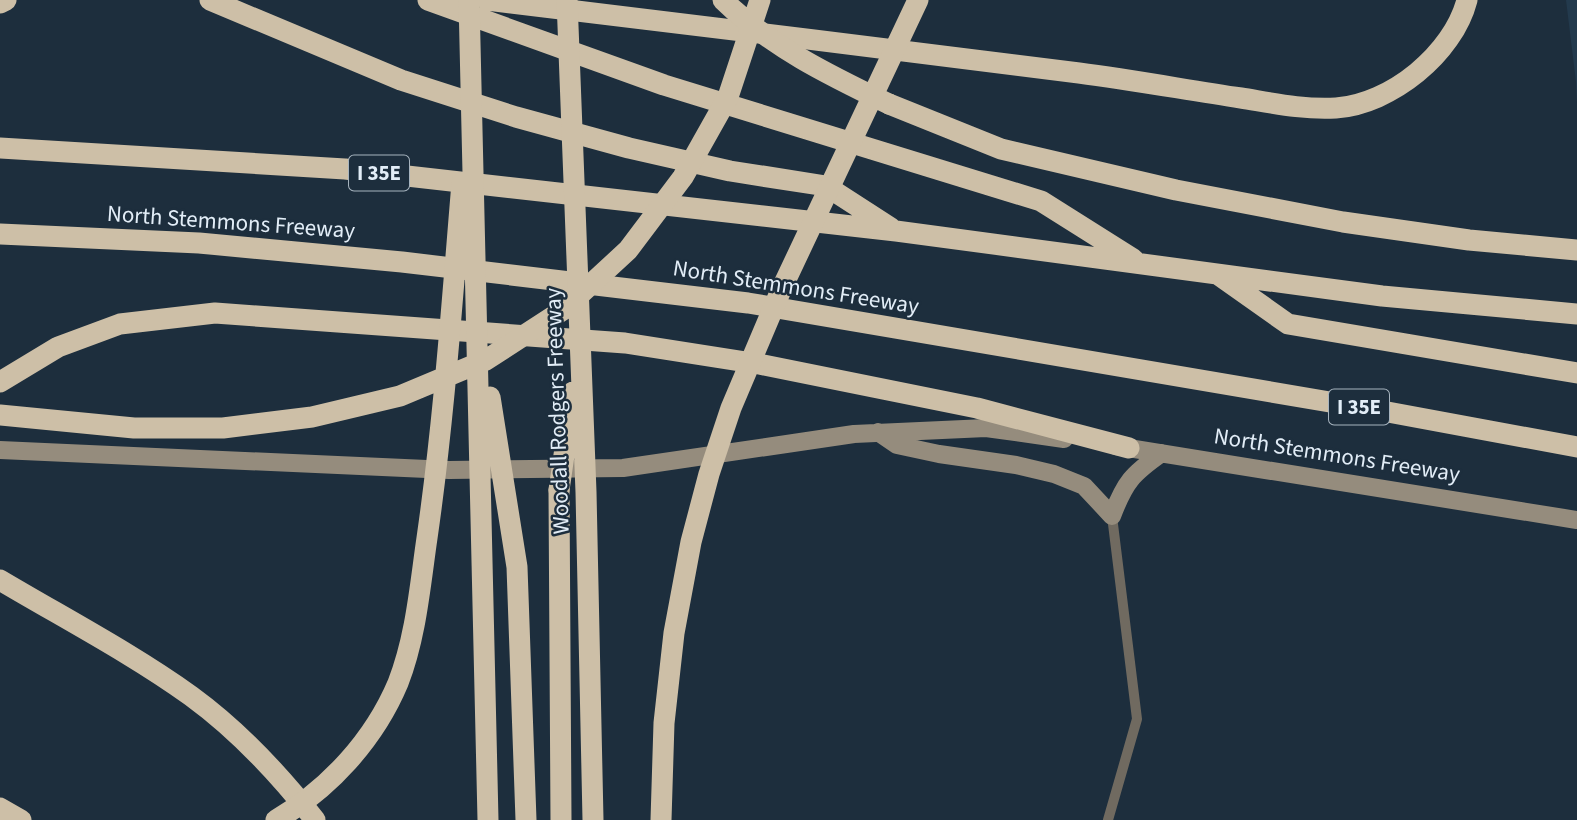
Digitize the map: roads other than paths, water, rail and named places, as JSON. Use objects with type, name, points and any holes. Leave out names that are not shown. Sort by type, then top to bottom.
[{"type":"highway","points":[[0,3],[6,0]]},
{"type":"highway","points":[[210,0],[401,80],[516,117],[629,148],[730,171],[826,186],[896,231]]},
{"type":"highway","points":[[428,0],[664,85],[1041,201],[1138,263]]},
{"type":"highway","points":[[469,0],[488,820]]},
{"type":"highway","points":[[487,0],[1083,73],[1299,107],[1337,108],[1371,100],[1403,84],[1429,63],[1450,36],[1467,0]]},
{"type":"highway","name":"Woodall Rodgers Freeway","points":[[568,0],[581,339],[593,820]]},
{"type":"highway","points":[[723,0],[747,24],[804,62],[889,104],[1001,149],[1176,190],[1343,222],[1469,240],[1577,250]]},
{"type":"highway","points":[[0,415],[134,428],[236,426],[312,417],[400,396],[486,360],[564,310],[628,250],[683,177],[728,97],[760,0]]},
{"type":"highway","points":[[661,820],[664,723],[674,634],[691,542],[709,474],[731,408],[781,290],[918,0]]},
{"type":"highway","points":[[276,820],[318,790],[346,765],[373,730],[398,683],[413,632],[440,448],[471,80]]},
{"type":"highway","name":"I 35E","points":[[0,148],[345,169],[896,231],[1382,296],[1577,314]]},
{"type":"highway","name":"North Stemmons Freeway","points":[[0,234],[239,246],[401,262],[748,303],[1377,410],[1577,447]]},
{"type":"highway","points":[[1217,274],[1288,324],[1577,373]]},
{"type":"highway","points":[[0,382],[58,347],[120,324],[215,313],[625,343],[759,364],[977,408],[1129,448]]},
{"type":"highway","points":[[478,319],[517,568],[526,820]]},
{"type":"highway","points":[[561,820],[559,490],[581,339]]},
{"type":"highway","points":[[0,580],[155,671],[193,698],[241,737],[286,783],[315,820]]},
{"type":"highway","points":[[0,808],[21,820]]},
{"type":"main road","name":"North Stemmons Freeway","points":[[0,450],[449,470],[623,468],[854,434],[986,428],[1162,453],[1577,520]]},
{"type":"main road","points":[[878,432],[897,445],[939,454],[1016,464],[1054,474],[1084,486],[1112,516],[1122,491],[1135,471],[1162,453]]},
{"type":"lane","points":[[1108,820],[1137,719],[1112,516]]}]
